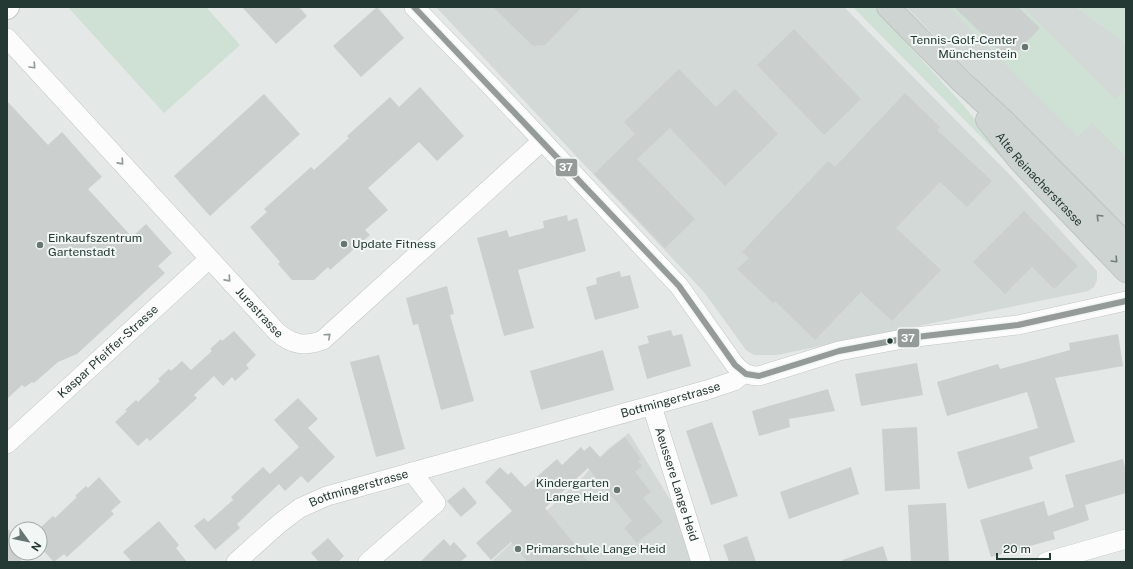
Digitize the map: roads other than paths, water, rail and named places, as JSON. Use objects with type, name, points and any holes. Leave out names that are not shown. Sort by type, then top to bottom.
[{"type":"main road","name":"Alte Reinacherstrasse","points":[[888,7],[960,81],[1004,121],[1126,244]]},
{"type":"main road","name":"Alte Reinacherstrasse","points":[[960,81],[994,131],[1020,161],[1126,271]]},
{"type":"street","points":[[414,7],[679,286],[736,365],[744,373],[750,376],[760,376],[839,351],[908,338],[1018,325],[1122,306]]},
{"type":"street","name":"Jurastrasse","points":[[7,38],[284,338],[301,345],[318,342],[329,335],[542,141]]},
{"type":"street","name":"Kaspar Pfeiffer-Strasse","points":[[7,444],[210,259]]},
{"type":"street","name":"Bottmingerstrasse","points":[[236,562],[280,523],[300,508],[327,496],[652,406],[734,381],[744,373]]},
{"type":"street","name":"Aeussere Lange Heid","points":[[652,406],[701,562]]},
{"type":"street","points":[[368,562],[436,503],[412,472]]},
{"type":"street","points":[[1046,562],[1079,557],[1126,539]]},
{"type":"place","name":"Tennis-Golf-Center Münchenstein","points":[[1025,47]]},
{"type":"place","name":"Update Fitness","points":[[344,244]]},
{"type":"place","name":"Einkaufszentrum Gartenstadt","points":[[40,245]]},
{"type":"place","name":"Kindergarten Lange Heid","points":[[617,490]]},
{"type":"place","name":"Primarschule Lange Heid","points":[[518,549]]}]
